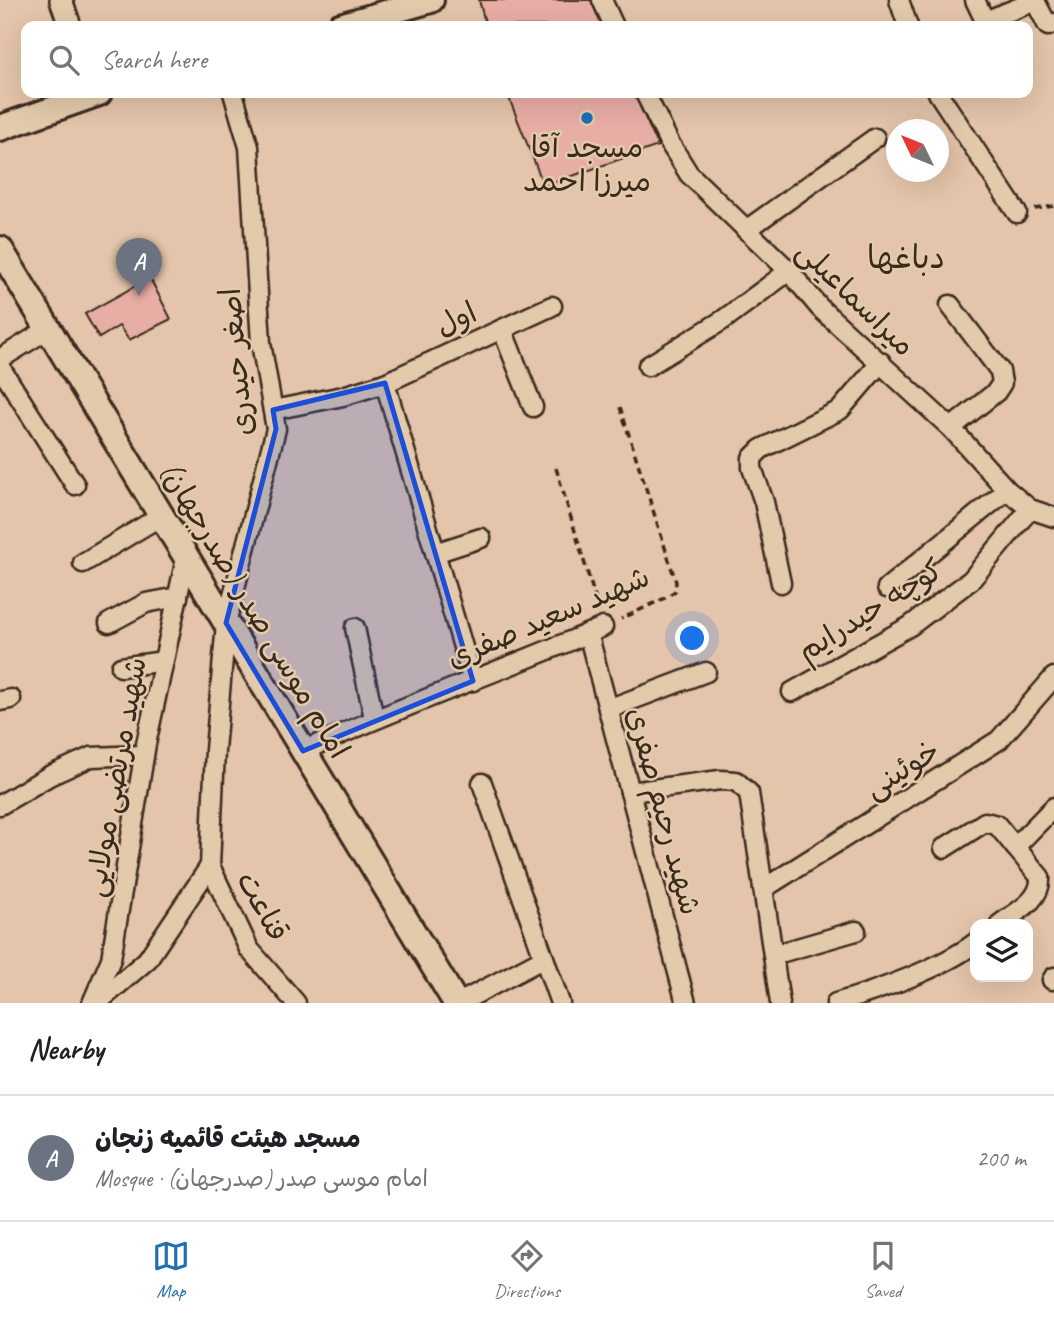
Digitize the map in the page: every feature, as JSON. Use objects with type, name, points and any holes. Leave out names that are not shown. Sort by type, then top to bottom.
[{"type":"main road","points":[[358,21],[431,0]]},
{"type":"main road","points":[[0,128],[81,98]]},
{"type":"main road","name":"(صدرجهان) امام موسی صدر","points":[[0,249],[457,1003]]},
{"type":"street","points":[[61,0],[68,21]]},
{"type":"street","points":[[602,0],[612,21]]},
{"type":"street","points":[[899,0],[906,21]]},
{"type":"street","points":[[975,0],[985,21],[1035,1],[1048,26],[1054,23]]},
{"type":"street","name":"اصغر حیدری","points":[[210,866],[215,750],[226,623],[276,429],[261,343],[248,147],[234,98]]},
{"type":"street","name":"میراسماعیلی","points":[[647,98],[669,142],[689,174],[789,271],[820,307],[951,428],[1007,490],[1030,509],[1054,517]]},
{"type":"street","points":[[942,98],[1017,213]]},
{"type":"street","points":[[746,230],[876,138]]},
{"type":"street","points":[[648,366],[723,320],[789,271]]},
{"type":"street","points":[[950,304],[1000,371],[1002,383],[996,392],[951,428]]},
{"type":"street","name":"اول","points":[[272,410],[343,396],[384,383],[552,306]]},
{"type":"street","points":[[0,359],[48,328]]},
{"type":"street","points":[[502,329],[533,407]]},
{"type":"street","points":[[781,583],[764,502],[752,468],[752,458],[761,449],[840,410],[881,362]]},
{"type":"street","points":[[0,367],[75,485]]},
{"type":"street","points":[[384,383],[472,681]]},
{"type":"street","points":[[887,588],[1007,490]]},
{"type":"street","name":"کوچه حیدرایم","points":[[792,692],[857,657],[920,618],[971,580],[1030,509]]},
{"type":"street","points":[[83,563],[161,516]]},
{"type":"street","points":[[435,554],[481,538]]},
{"type":"street","name":"شهید مرتضی مولایی","points":[[95,1003],[111,959],[144,755],[187,558]]},
{"type":"street","points":[[109,623],[146,603],[178,597]]},
{"type":"street","points":[[355,628],[374,718]]},
{"type":"street","name":"شهید سعید صفری","points":[[303,751],[374,718],[596,630]]},
{"type":"street","name":"شهید رحیم صفری","points":[[596,630],[608,709],[685,1003]]},
{"type":"street","points":[[121,667],[164,661]]},
{"type":"street","points":[[608,709],[706,671]]},
{"type":"street","name":"خوئینی","points":[[763,889],[999,740],[1054,677]]},
{"type":"street","points":[[0,806],[49,776],[91,757],[144,755]]},
{"type":"street","points":[[630,792],[720,780],[736,781],[749,793],[780,1003]]},
{"type":"street","points":[[482,783],[560,1003]]},
{"type":"street","points":[[1015,847],[1054,807]]},
{"type":"street","points":[[944,848],[985,822],[997,825],[1040,877],[1041,887],[1035,897],[1006,919]]},
{"type":"street","points":[[95,1003],[147,960],[210,866]]},
{"type":"street","name":"قناعت","points":[[210,866],[249,949],[296,1003]]},
{"type":"street","points":[[773,955],[856,931]]},
{"type":"street","points":[[836,1003],[866,994],[960,955],[970,947]]},
{"type":"street","points":[[457,1003],[544,958]]},
{"type":"path","name":"شهید سعید صفری","points":[[596,630],[667,597],[675,591],[676,582],[620,407]]},
{"type":"path","points":[[556,468],[596,630]]},
{"type":"highlighted area","points":[[385,383],[473,681],[303,751],[226,623],[276,429],[273,410]]},
{"type":"building","points":[[479,0],[591,0],[600,21],[485,21]]},
{"type":"building","name":"مسجد آقا میرزا احمد","points":[[509,98],[636,98],[658,146],[544,186]]},
{"type":"building","points":[[150,278],[171,319],[129,340],[119,326],[99,338],[85,314]]},
{"type":"place","name":"مسجد آقا میرزا احمد","points":[[587,118]]},
{"type":"place","name":"مسجد هیئت قائمیه زنجان","points":[[139,296]]},
{"type":"district","name":"دباغها","points":[[906,257]]}]
